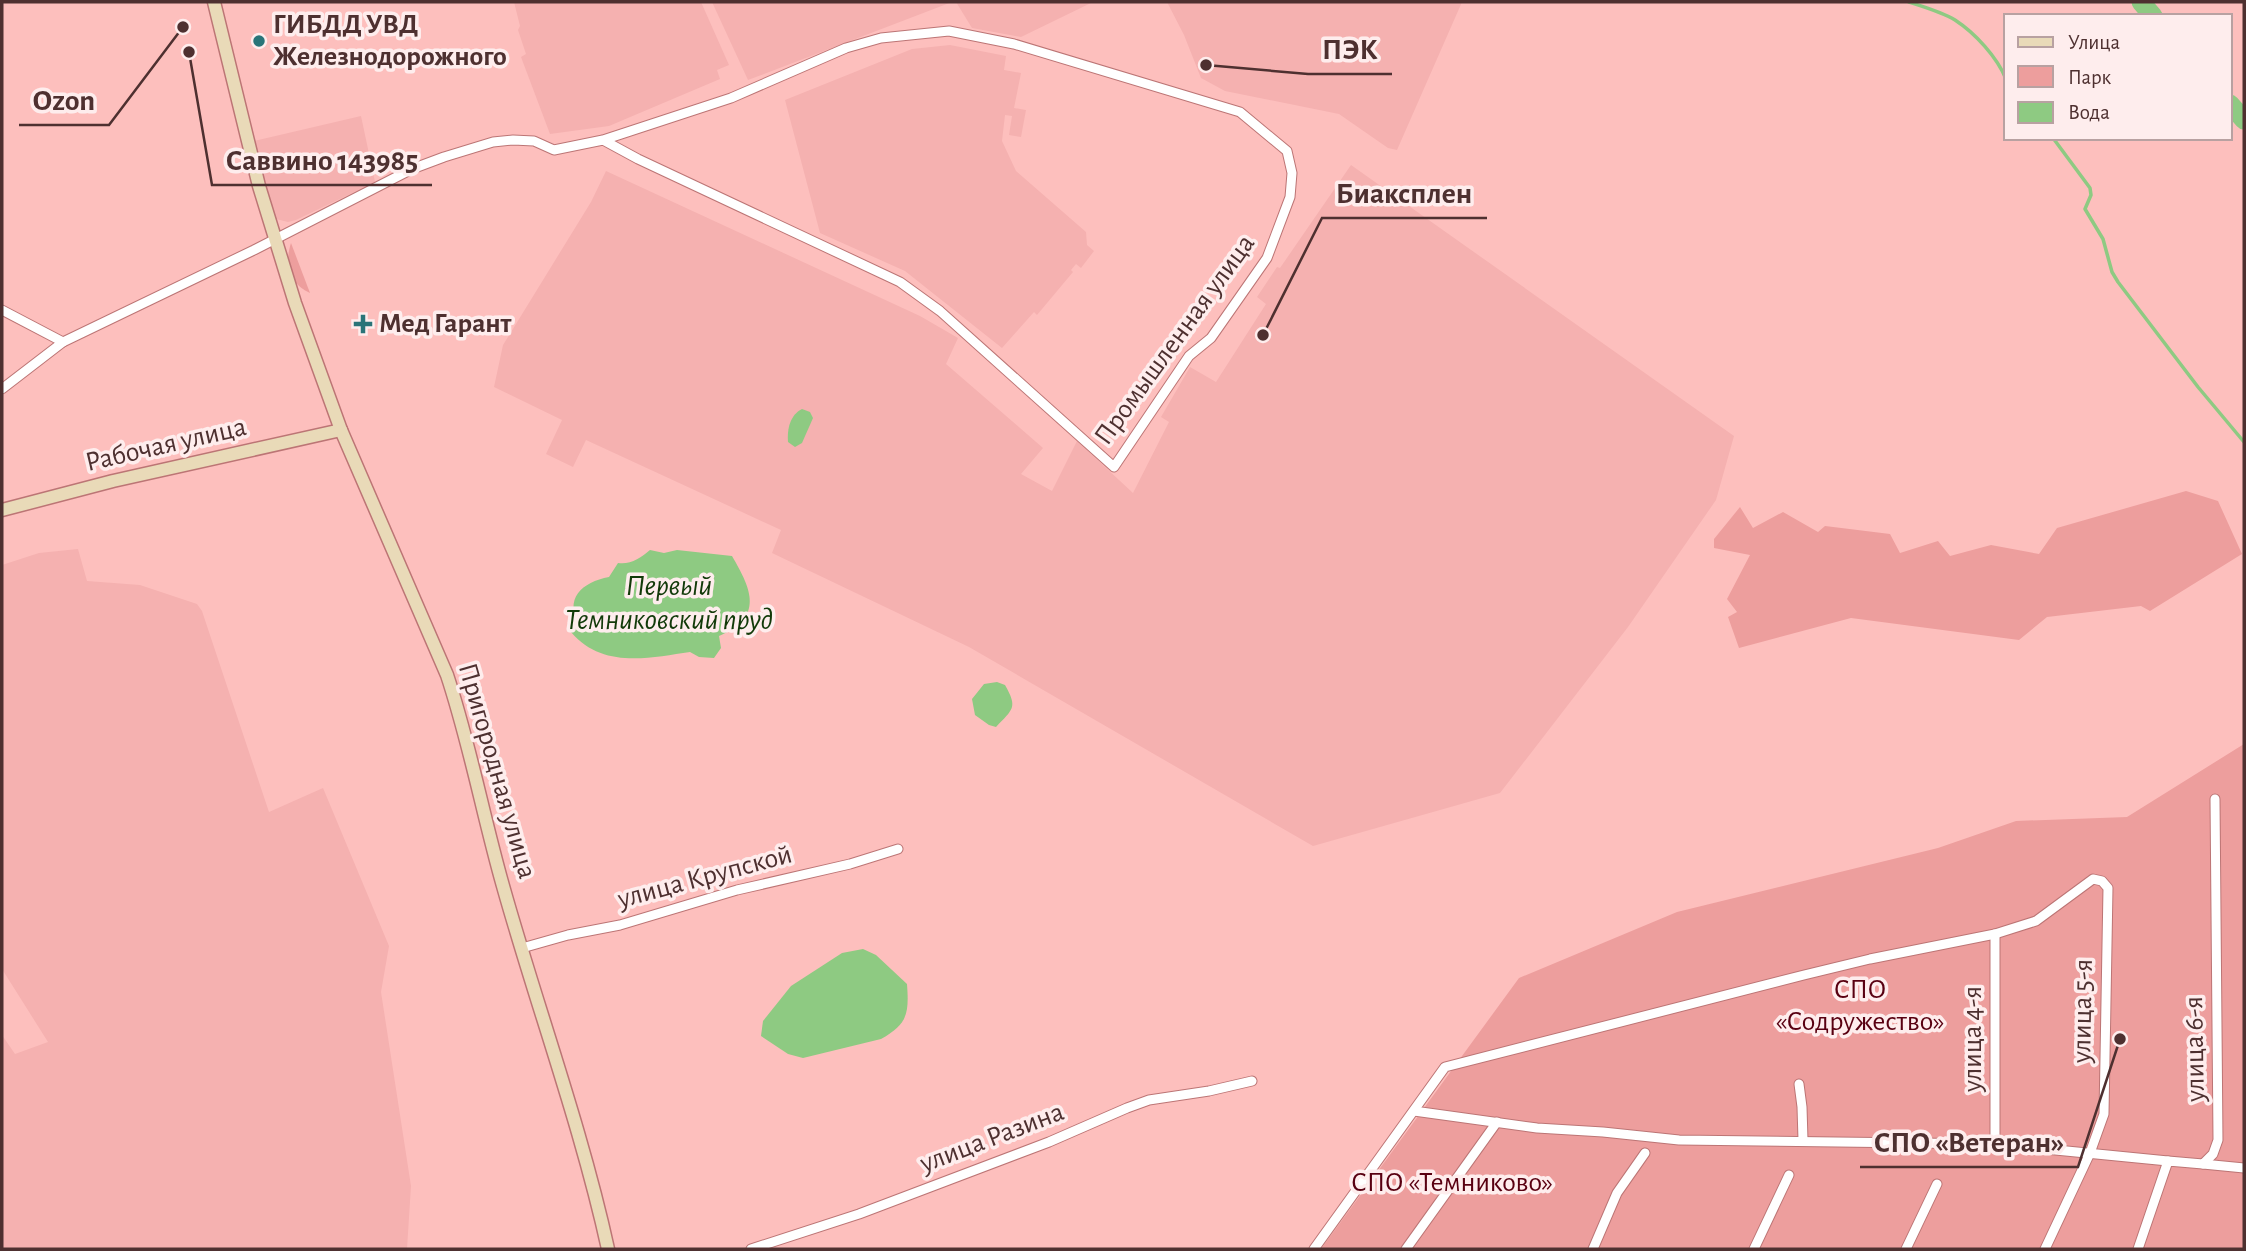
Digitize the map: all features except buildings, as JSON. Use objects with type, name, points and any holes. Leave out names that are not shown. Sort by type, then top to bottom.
[{"type":"street","name":"Пригородная улица","points":[[214,2],[259,186],[275,239],[341,430],[447,675],[462,722],[503,886],[589,1175],[608,1249]]},
{"type":"street","name":"Промышленная улица","points":[[2,389],[63,342],[412,169],[477,146],[513,139],[534,142],[554,150],[603,140],[731,98],[864,42],[904,34],[949,31],[1014,44],[1240,112],[1287,151],[1292,184],[1288,208],[1267,258],[1211,338],[1189,356],[1114,467],[940,311],[900,282],[603,140]]},
{"type":"street","points":[[2,310],[63,342]]},
{"type":"street","name":"Рабочая улица","points":[[2,510],[113,481],[341,430]]},
{"type":"street","name":"улица 6-я","points":[[2203,1164],[2213,1154],[2219,1124],[2215,799]]},
{"type":"street","name":"улица Крупской","points":[[522,948],[568,935],[620,925],[750,887],[850,864],[898,849]]},
{"type":"street","name":"улица 5-я","points":[[1995,933],[2036,921],[2093,879],[2102,881],[2108,887],[2104,1114],[2090,1153],[2045,1249]]},
{"type":"street","points":[[1314,1249],[1445,1067],[1817,971],[1995,933]]},
{"type":"street","name":"улица 4-я","points":[[1995,933],[1995,1144]]},
{"type":"street","name":"улица Разина","points":[[751,1249],[859,1214],[1049,1142],[1149,1100],[1252,1081]]},
{"type":"street","points":[[1799,1084],[1803,1140]]},
{"type":"street","points":[[1414,1111],[1537,1128],[1679,1140],[1995,1144],[2244,1168]]},
{"type":"street","points":[[1406,1249],[1497,1122]]},
{"type":"street","points":[[1593,1249],[1618,1193],[1645,1153]]},
{"type":"street","points":[[2138,1249],[2168,1161]]},
{"type":"street","points":[[1754,1249],[1789,1175]]},
{"type":"street","points":[[1906,1249],[1937,1184]]},
{"type":"shaded area","points":[[514,2],[701,2],[729,65],[717,70],[720,79],[609,126],[550,134],[521,57],[526,54],[518,30],[520,26]]},
{"type":"shaded area","points":[[712,2],[952,2],[748,80]]},
{"type":"shaded area","points":[[956,2],[1093,2],[1021,37],[972,28]]},
{"type":"shaded area","points":[[1167,2],[1462,2],[1397,150],[1388,148],[1339,114],[1225,91],[1201,78]]},
{"type":"shaded area","points":[[950,45],[1006,56],[1004,70],[1021,73],[1014,108],[1026,110],[1021,137],[1009,135],[1012,116],[1005,115],[1002,141],[1016,171],[1086,232],[1087,245],[1094,251],[1081,268],[1076,264],[1071,270],[1073,272],[1037,315],[1034,312],[1002,348],[905,271],[820,233],[785,100],[912,49]]},
{"type":"shaded area","points":[[361,116],[375,182],[296,220],[288,222],[276,219],[272,213],[254,141]]},
{"type":"shaded area","points":[[1351,165],[1734,436],[1716,500],[1628,627],[1500,793],[1313,846],[969,647],[772,553],[781,530],[586,440],[573,467],[546,454],[562,420],[494,387],[503,345],[591,202],[606,171],[920,316],[958,338],[946,364],[1043,448],[1021,474],[1052,491],[1077,441],[1133,493],[1169,422],[1161,417],[1190,367],[1216,382],[1266,304],[1257,297]]},
{"type":"shaded area","points":[[78,549],[87,581],[140,585],[197,604],[202,611],[269,812],[323,788],[389,946],[381,992],[411,1186],[407,1249],[2,1249],[2,1035],[15,1054],[48,1042],[2,969],[2,565],[39,553]]},
{"type":"green space","points":[[291,243],[310,293],[297,284],[290,272],[288,259]]},
{"type":"green space","points":[[2186,491],[2218,501],[2242,554],[2150,611],[2141,606],[2047,617],[2019,640],[1851,618],[1739,648],[1728,617],[1737,612],[1727,599],[1750,555],[1714,548],[1714,539],[1740,507],[1753,528],[1783,512],[1818,532],[1825,526],[1890,534],[1900,553],[1938,541],[1950,556],[1991,545],[2039,554],[2057,528]]},
{"type":"green space","points":[[2244,744],[2244,1249],[1321,1249],[1519,978],[1677,912],[1938,848],[2016,821],[2127,817]]},
{"type":"water","points":[[802,409],[810,412],[813,418],[802,443],[795,447],[788,442],[789,427],[792,419]]},
{"type":"water","name":"Первый Темниковский пруд","points":[[650,550],[732,556],[745,580],[750,602],[743,620],[719,636],[721,648],[714,658],[699,657],[690,652],[643,658],[611,656],[583,644],[571,632],[580,626],[574,608],[578,593],[591,583],[609,577],[618,563],[635,560]]},
{"type":"water","points":[[997,682],[1005,685],[1012,708],[996,727],[975,715],[972,699],[984,684]]},
{"type":"water","points":[[863,949],[876,955],[907,984],[908,1003],[905,1017],[890,1034],[881,1039],[803,1058],[788,1054],[761,1036],[763,1021],[791,986],[842,953]]},
{"type":"waterway","points":[[1909,2],[1963,25],[1991,54],[2004,75]]},
{"type":"waterway","points":[[2141,2],[2151,14]]},
{"type":"waterway","points":[[2232,106],[2244,120]]},
{"type":"waterway","points":[[2054,140],[2090,188],[2091,195],[2085,209],[2103,239],[2112,272],[2118,282],[2198,387],[2244,442]]},
{"type":"place","name":"Ozon","points":[[183,27]]},
{"type":"place","name":"ГИБДД УВД Железнодорожного","points":[[259,41]]},
{"type":"place","name":"Саввино 143985","points":[[189,52]]},
{"type":"place","name":"ПЭК","points":[[1206,65]]},
{"type":"place","name":"Мед Гарант","points":[[363,324]]},
{"type":"place","name":"Биаксплен","points":[[1263,335]]},
{"type":"place","name":"СПО «Ветеран»","points":[[2120,1039]]},
{"type":"park label","name":"СПО «Содружество»","points":[[1860,1006]]},
{"type":"park label","name":"СПО «Темниково»","points":[[1452,1183]]}]
